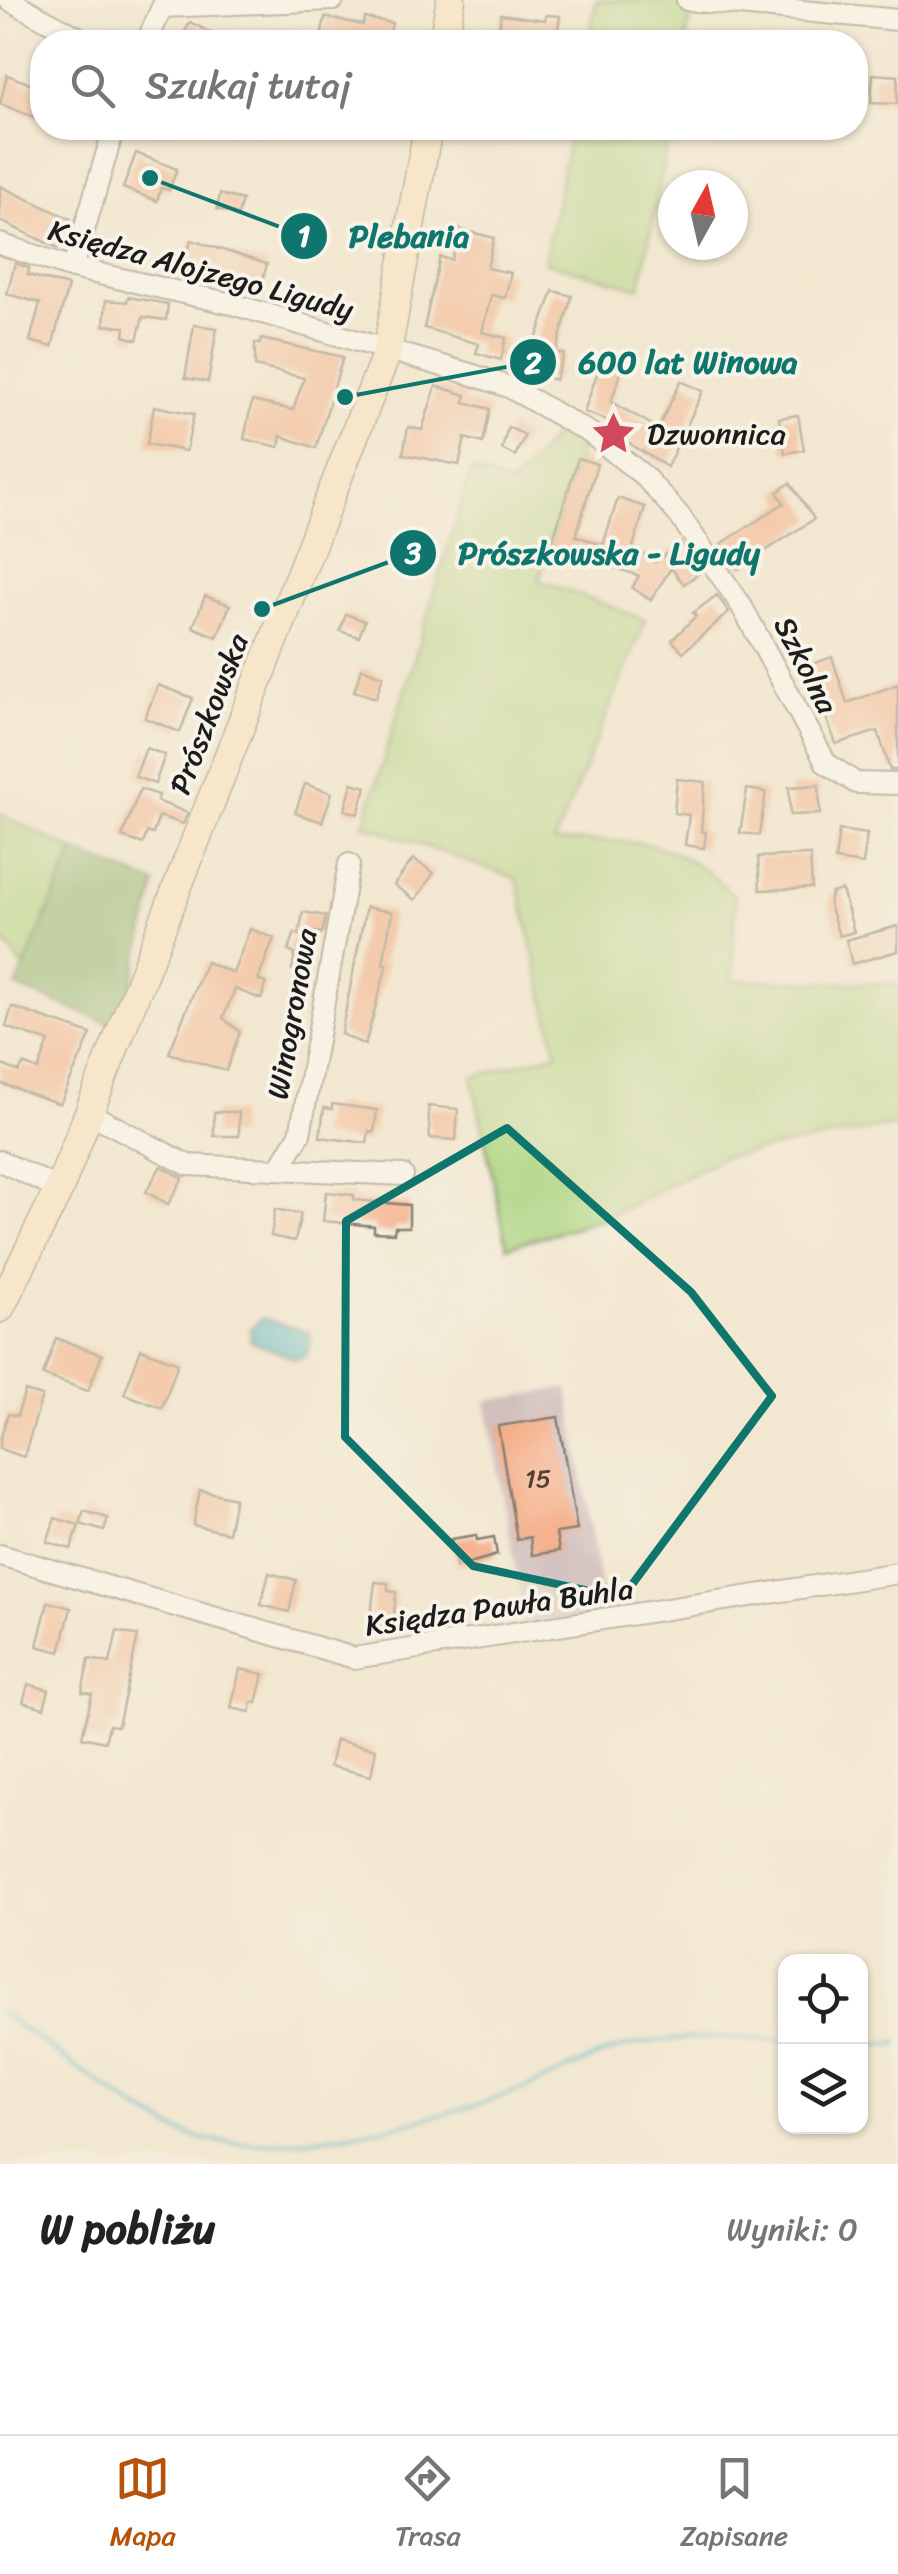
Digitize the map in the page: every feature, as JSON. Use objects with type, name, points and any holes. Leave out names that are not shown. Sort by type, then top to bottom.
[{"type":"main road","points":[[445,30],[451,0]]},
{"type":"main road","name":"Prószkowska","points":[[0,1308],[17,1282],[60,1189],[387,352],[426,140]]},
{"type":"street","points":[[9,0],[65,30]]},
{"type":"street","points":[[152,30],[162,7],[333,0]]},
{"type":"street","points":[[688,0],[898,20]]},
{"type":"street","points":[[73,268],[110,140]]},
{"type":"street","name":"Księdza Alojzego Ligudy","points":[[0,244],[73,268],[232,304],[387,352]]},
{"type":"street","name":"Szkolna","points":[[387,352],[509,388],[590,432],[644,476],[680,515],[741,605],[826,763],[856,783],[898,784]]},
{"type":"street","name":"Winogronowa","points":[[278,1169],[300,1134],[349,864]]},
{"type":"street","points":[[89,1114],[188,1165],[403,1174]]},
{"type":"street","points":[[0,1161],[60,1189]]},
{"type":"street","name":"Księdza Pawła Buhla","points":[[0,1555],[354,1658],[898,1573]]},
{"type":"highlighted area","points":[[507,1128],[691,1292],[772,1396],[622,1598],[473,1566],[345,1437],[346,1221]]},
{"type":"shaded area","points":[[568,1388],[606,1621],[527,1635],[486,1401]]},
{"type":"green space","points":[[596,0],[693,1],[688,30],[590,30]]},
{"type":"green space","points":[[569,140],[668,140],[662,170],[658,170],[658,192],[640,288],[544,262]]},
{"type":"green space","points":[[568,420],[586,430],[539,580],[646,620],[554,842],[608,841],[652,846],[693,862],[713,877],[735,897],[733,980],[898,984],[898,1125],[723,1157],[603,1219],[507,1247],[472,1077],[557,1053],[517,879],[364,825],[471,470],[512,485]]},
{"type":"green space","points":[[0,814],[74,851],[24,968],[0,936]]},
{"type":"green space","points":[[74,851],[156,884],[122,1028],[16,987]]},
{"type":"water","points":[[262,1318],[310,1332],[311,1344],[305,1357],[296,1359],[250,1341],[251,1328]]},
{"type":"building","points":[[501,14],[545,20],[546,15],[560,16],[558,30],[499,30]]},
{"type":"building","points":[[325,17],[363,25],[365,18],[392,23],[391,30],[323,30]]},
{"type":"building","points":[[190,22],[206,30],[186,30]]},
{"type":"building","points":[[873,74],[898,76],[897,104],[871,103]]},
{"type":"building","points":[[7,75],[30,84],[30,115],[0,104]]},
{"type":"building","points":[[136,153],[177,169],[169,190],[161,188],[157,201],[123,188]]},
{"type":"building","points":[[0,186],[71,219],[58,248],[0,221]]},
{"type":"building","points":[[220,194],[242,200],[238,215],[217,209]]},
{"type":"building","points":[[459,229],[494,238],[487,268],[511,273],[505,298],[491,295],[482,332],[506,338],[501,360],[476,353],[479,344],[424,328],[440,257],[452,260]]},
{"type":"building","points":[[191,240],[267,264],[260,290],[183,269]]},
{"type":"building","points":[[15,263],[29,268],[28,275],[68,286],[52,347],[30,341],[40,303],[7,294]]},
{"type":"building","points":[[553,291],[572,296],[556,352],[564,354],[555,380],[525,371]]},
{"type":"building","points":[[128,297],[168,304],[166,320],[143,317],[137,340],[124,336],[125,327],[104,325],[106,300],[127,302]]},
{"type":"building","points":[[194,325],[217,328],[208,382],[185,378]]},
{"type":"building","points":[[261,339],[343,357],[316,448],[281,436],[279,447],[244,439],[252,401],[293,410],[304,378],[255,366],[255,343],[260,344]]},
{"type":"building","points":[[603,356],[624,364],[611,402],[658,428],[681,381],[703,391],[667,467],[618,436],[624,426],[584,412]]},
{"type":"building","points":[[436,386],[466,395],[464,402],[490,409],[483,443],[465,438],[459,465],[403,454],[408,427],[422,430]]},
{"type":"building","points":[[154,406],[194,414],[186,451],[147,444]]},
{"type":"building","points":[[798,415],[804,450],[785,453],[779,418]]},
{"type":"building","points":[[508,427],[525,435],[515,456],[502,449]]},
{"type":"building","points":[[578,458],[597,464],[576,536],[603,545],[618,498],[645,507],[633,547],[655,562],[681,543],[701,572],[684,584],[671,568],[651,600],[632,588],[639,576],[587,558],[586,562],[549,552]]},
{"type":"building","points":[[790,483],[814,519],[738,569],[721,544],[784,503],[777,492]]},
{"type":"building","points":[[717,595],[729,612],[683,652],[672,640],[696,616],[693,613]]},
{"type":"building","points":[[205,596],[230,605],[217,637],[193,627]]},
{"type":"building","points":[[346,614],[365,621],[359,637],[340,631]]},
{"type":"building","points":[[832,657],[847,703],[898,684],[898,770],[890,770],[878,731],[836,744],[807,666]]},
{"type":"building","points":[[362,668],[383,676],[376,698],[354,691]]},
{"type":"building","points":[[158,685],[193,698],[180,732],[145,718]]},
{"type":"building","points":[[146,748],[165,755],[155,784],[135,777]]},
{"type":"building","points":[[677,779],[705,782],[701,831],[706,832],[704,848],[685,845],[689,815],[674,813]]},
{"type":"building","points":[[352,783],[366,787],[358,814],[345,810]]},
{"type":"building","points":[[305,784],[332,793],[322,822],[295,813]]},
{"type":"building","points":[[819,785],[820,814],[790,815],[789,787]]},
{"type":"building","points":[[140,789],[159,795],[157,801],[188,813],[183,824],[159,816],[153,834],[147,832],[143,844],[122,837]]},
{"type":"building","points":[[747,789],[766,792],[759,835],[740,833]]},
{"type":"building","points":[[839,830],[867,834],[863,864],[835,860]]},
{"type":"building","points":[[810,855],[812,888],[760,890],[758,857]]},
{"type":"building","points":[[413,859],[434,873],[415,900],[394,885]]},
{"type":"building","points":[[842,890],[854,932],[839,936],[829,904],[831,893]]},
{"type":"building","points":[[366,907],[392,912],[383,964],[387,964],[365,1045],[341,1034]]},
{"type":"building","points":[[303,912],[326,916],[322,933],[315,932],[298,972],[292,970],[295,954],[288,951],[295,933],[299,935]]},
{"type":"building","points":[[898,926],[898,951],[852,964],[846,940]]},
{"type":"building","points":[[250,929],[274,938],[258,980],[266,983],[261,999],[235,989],[223,1018],[240,1032],[226,1071],[169,1053],[206,962],[233,973]]},
{"type":"building","points":[[12,1007],[91,1034],[60,1104],[0,1083],[0,1064],[19,1072],[23,1064],[38,1070],[49,1042],[6,1027]]},
{"type":"building","points":[[332,1104],[377,1110],[374,1132],[369,1131],[367,1143],[320,1137],[324,1108],[332,1109]]},
{"type":"building","points":[[428,1106],[458,1109],[456,1140],[430,1138]]},
{"type":"building","points":[[214,1112],[239,1112],[239,1136],[214,1136]]},
{"type":"building","points":[[161,1166],[183,1178],[168,1204],[146,1192]]},
{"type":"building","points":[[326,1192],[354,1195],[354,1200],[409,1205],[409,1227],[395,1227],[394,1233],[374,1232],[374,1226],[323,1221]]},
{"type":"building","points":[[275,1209],[301,1214],[295,1241],[271,1236]]},
{"type":"building","points":[[56,1338],[102,1355],[88,1391],[43,1375]]},
{"type":"building","points":[[141,1349],[178,1363],[162,1408],[124,1394]]},
{"type":"building","points":[[25,1391],[42,1396],[24,1457],[0,1449],[0,1440],[8,1414],[17,1416]]},
{"type":"building","points":[[558,1417],[577,1530],[556,1533],[559,1551],[532,1555],[530,1537],[517,1540],[498,1426]]},
{"type":"building","points":[[200,1490],[235,1498],[228,1533],[193,1525]]},
{"type":"building","points":[[84,1511],[108,1518],[104,1531],[80,1524]]},
{"type":"building","points":[[55,1518],[79,1525],[71,1549],[47,1542]]},
{"type":"building","points":[[476,1535],[477,1540],[494,1537],[497,1555],[456,1567],[451,1539]]},
{"type":"building","points":[[269,1573],[296,1580],[289,1612],[261,1605]]},
{"type":"building","points":[[375,1582],[388,1583],[388,1591],[396,1592],[393,1626],[370,1624]]},
{"type":"building","points":[[48,1602],[71,1608],[60,1652],[37,1646]]},
{"type":"building","points":[[117,1631],[138,1636],[118,1726],[109,1725],[105,1742],[82,1737],[92,1694],[82,1692],[89,1659],[110,1663]]},
{"type":"building","points":[[240,1669],[264,1674],[257,1703],[252,1702],[250,1712],[231,1708]]},
{"type":"building","points":[[28,1684],[49,1690],[44,1708],[23,1702]]},
{"type":"building","points":[[336,1740],[376,1749],[371,1776],[330,1766]]},
{"type":"waterway","points":[[0,2012],[148,2115],[192,2136],[225,2142],[310,2140],[404,2124],[488,2101],[599,2056],[646,2043],[706,2038],[778,2041]]},
{"type":"waterway","points":[[868,2045],[898,2043]]},
{"type":"place","name":"Plebania","points":[[150,178]]},
{"type":"place","name":"600 lat Winowa","points":[[345,397]]},
{"type":"place","name":"Dzwonnica","points":[[614,434]]},
{"type":"place","name":"Prószkowska - Ligudy","points":[[262,609]]}]
